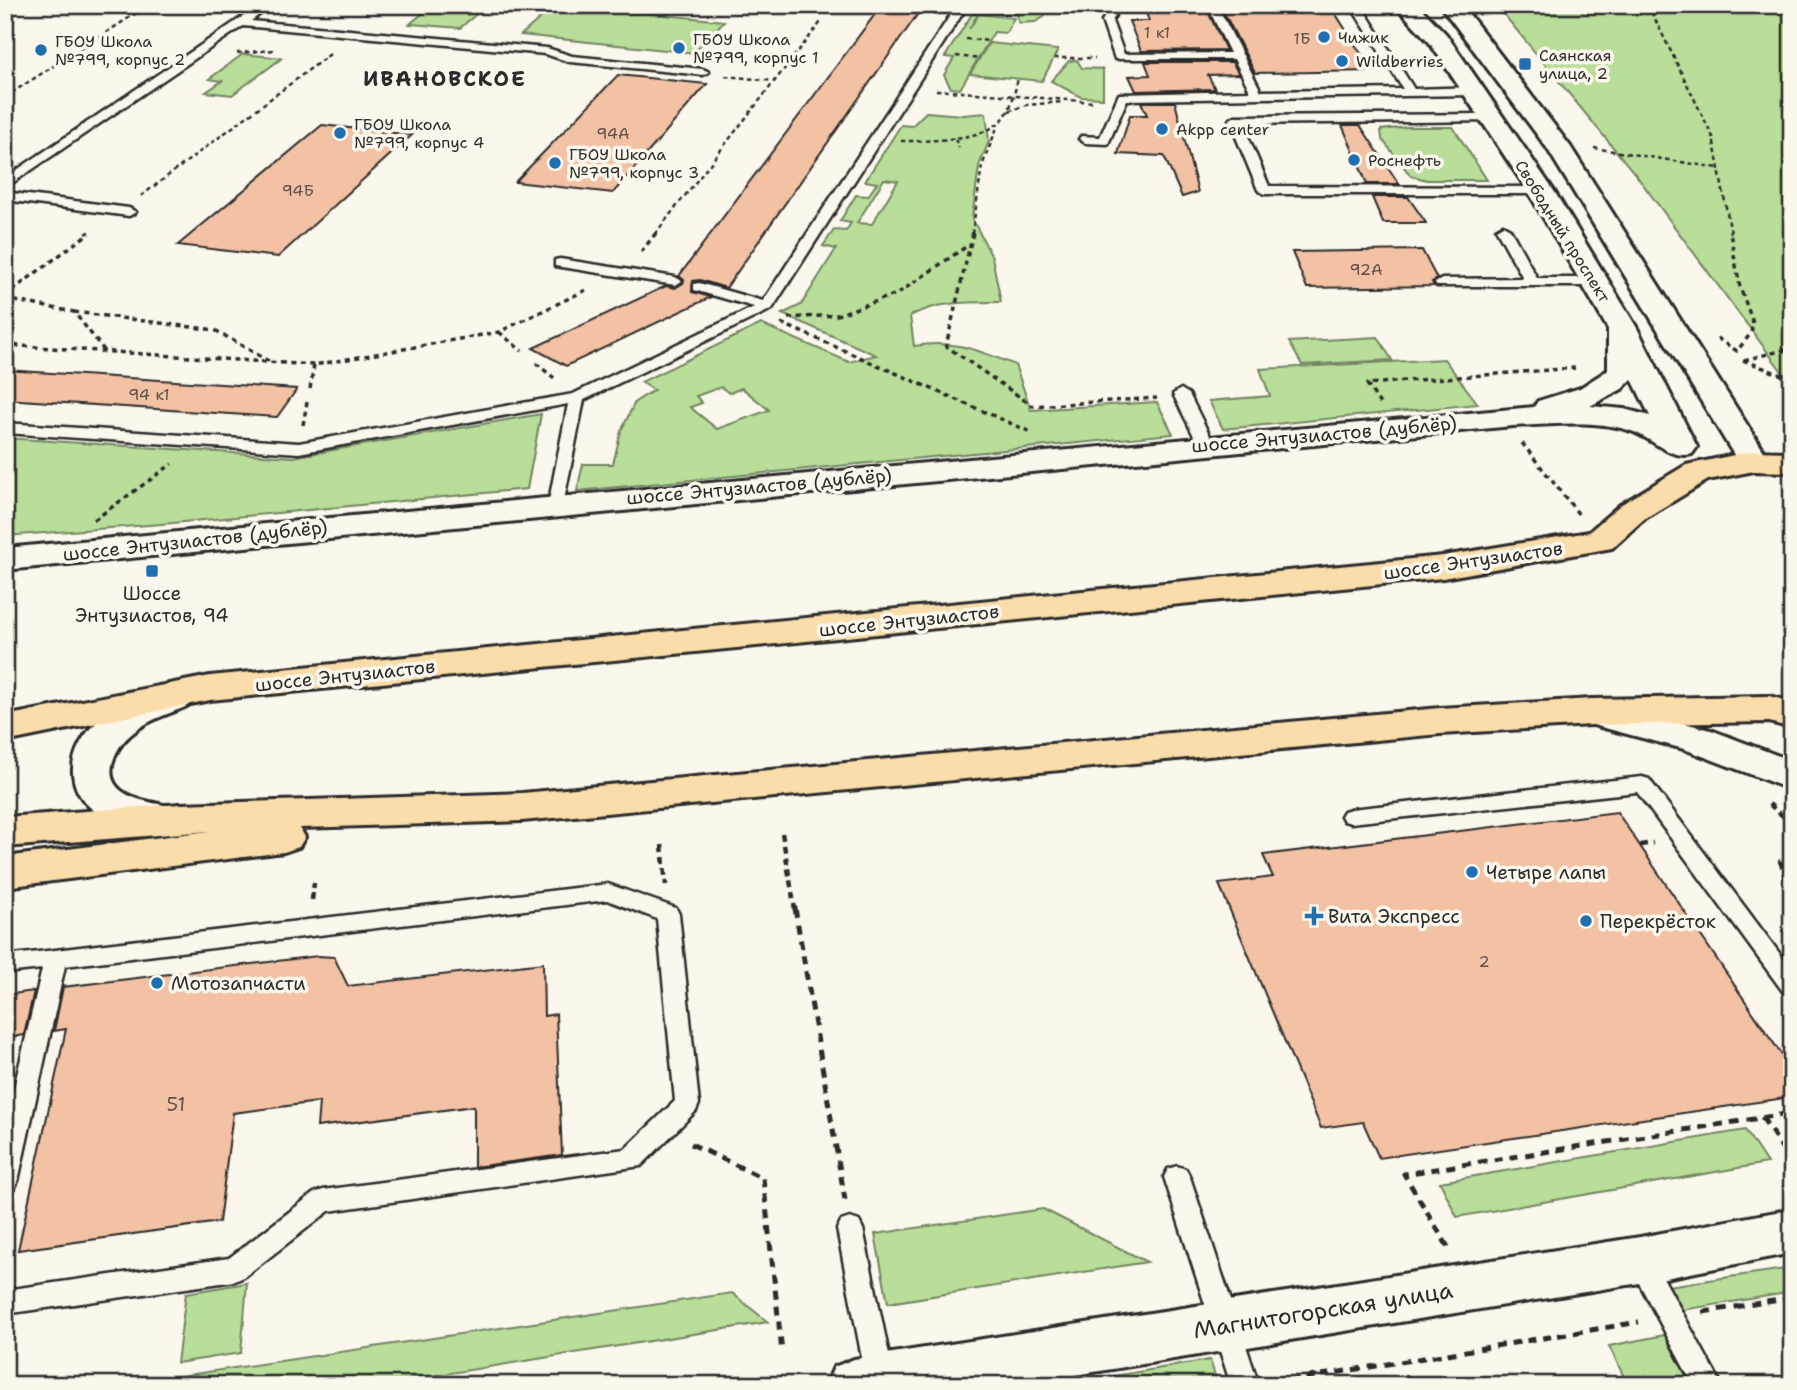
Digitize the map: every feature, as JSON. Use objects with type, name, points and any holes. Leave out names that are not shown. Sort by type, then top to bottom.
[{"type":"main road","name":"Свободный проспект","points":[[1406,5],[1428,25],[1476,91],[1541,191],[1622,328],[1689,459]]},
{"type":"main road","points":[[1451,5],[1537,117],[1579,178],[1754,461]]},
{"type":"main road","name":"шоссе Энтузиастов (дублёр)","points":[[1514,426],[1581,399],[1618,378],[1624,361],[1622,328]]},
{"type":"main road","name":"шоссе Энтузиастов (дублёр)","points":[[5,559],[1206,444],[1514,426],[1584,415],[1630,421],[1667,433],[1689,459]]},
{"type":"main road","name":"шоссе Энтузиастов","points":[[5,729],[210,688],[1443,567],[1600,541],[1689,459],[1792,462]]},
{"type":"main road","points":[[180,818],[144,817],[114,808],[101,797],[94,783],[92,768],[96,752],[106,737],[141,709],[210,688]]},
{"type":"main road","points":[[5,872],[522,807],[1440,721],[1592,712],[1769,709],[1792,715]]},
{"type":"main road","points":[[1592,712],[1697,739],[1781,790]]},
{"type":"main road","points":[[5,832],[180,818],[522,807]]},
{"type":"main road","name":"Магнитогорская улица","points":[[867,1383],[1640,1259],[1792,1231]]},
{"type":"lane","points":[[5,184],[267,5]]},
{"type":"lane","points":[[5,428],[299,448],[577,398],[767,306],[963,5]]},
{"type":"lane","points":[[1116,5],[1107,21],[1119,57],[1238,56]]},
{"type":"lane","points":[[1212,5],[1257,94]]},
{"type":"lane","points":[[1355,5],[1410,91]]},
{"type":"lane","points":[[242,23],[547,51],[569,60],[703,72]]},
{"type":"lane","points":[[1085,139],[1104,141],[1123,97],[1476,91]]},
{"type":"lane","points":[[1493,118],[1235,120],[1264,190],[1541,191]]},
{"type":"lane","points":[[5,196],[123,211]]},
{"type":"lane","points":[[1503,229],[1532,282]]},
{"type":"lane","points":[[560,263],[675,281]]},
{"type":"lane","points":[[1442,283],[1595,282]]},
{"type":"lane","points":[[699,287],[767,306]]},
{"type":"lane","points":[[1182,396],[1206,444]]},
{"type":"lane","points":[[556,506],[577,398]]},
{"type":"lane","points":[[1351,816],[1642,784],[1792,987]]},
{"type":"lane","points":[[5,965],[608,892],[668,914],[687,1104],[632,1159],[324,1201],[235,1269],[5,1302]]},
{"type":"lane","points":[[5,1181],[56,958]]},
{"type":"lane","points":[[1177,1177],[1245,1385]]},
{"type":"lane","points":[[850,1228],[867,1383]]},
{"type":"lane","points":[[1640,1259],[1708,1385]]},
{"type":"path","points":[[5,97],[149,5]]},
{"type":"path","points":[[1648,5],[1713,137],[1740,287],[1753,323],[1751,333],[1737,351]]},
{"type":"path","points":[[5,345],[314,365],[499,332],[626,272],[834,6]]},
{"type":"path","points":[[5,297],[357,33]]},
{"type":"path","points":[[1054,58],[1119,57]]},
{"type":"path","points":[[746,78],[775,81]]},
{"type":"path","points":[[1018,79],[1008,111],[998,125],[982,166],[976,218],[946,346],[1034,406],[1182,396]]},
{"type":"path","points":[[909,88],[1103,102],[1027,105],[1008,111]]},
{"type":"path","points":[[876,139],[955,139],[998,125]]},
{"type":"path","points":[[955,139],[959,148]]},
{"type":"path","points":[[1595,148],[1718,168]]},
{"type":"path","points":[[968,245],[897,294],[837,315],[772,320],[1040,436]]},
{"type":"path","points":[[5,297],[74,312],[215,330],[272,363]]},
{"type":"path","points":[[74,312],[103,349],[131,354]]},
{"type":"path","points":[[499,332],[522,351]]},
{"type":"path","points":[[1792,348],[1743,360],[1792,379]]},
{"type":"path","points":[[310,389],[314,365]]},
{"type":"path","points":[[1381,405],[1367,384],[1583,367]]},
{"type":"path","points":[[1514,426],[1587,525]]},
{"type":"path","points":[[92,520],[204,441]]},
{"type":"path","points":[[1781,790],[1792,824]]},
{"type":"path","points":[[782,834],[850,1228]]},
{"type":"path","points":[[662,845],[668,914]]},
{"type":"path","points":[[1790,885],[1780,861],[1792,862]]},
{"type":"path","points":[[1448,1248],[1404,1174],[1792,1113]]},
{"type":"path","points":[[1762,1117],[1792,1163]]},
{"type":"path","points":[[662,1130],[762,1178],[782,1352]]},
{"type":"path","points":[[1263,1385],[1792,1298]]},
{"type":"green space","points":[[432,5],[487,5],[460,28],[410,24]]},
{"type":"green space","points":[[555,5],[724,21],[694,53],[521,35]]},
{"type":"green space","points":[[978,5],[1047,5],[1044,17],[1035,22],[1020,23],[1018,15],[975,11]]},
{"type":"green space","points":[[1496,5],[1792,5],[1792,385],[1636,175]]},
{"type":"green space","points":[[972,14],[978,14],[969,29],[979,14],[1014,18],[1006,33],[994,32],[960,89],[951,88],[944,75],[954,58],[945,57]]},
{"type":"green space","points":[[989,43],[1058,50],[1042,81],[970,74]]},
{"type":"green space","points":[[243,54],[282,58],[232,95],[206,92],[222,81],[209,79]]},
{"type":"green space","points":[[1077,60],[1082,68],[1103,69],[1103,98],[1081,97],[1051,81],[1069,61]]},
{"type":"green space","points":[[926,112],[963,115],[986,113],[989,141],[979,166],[972,218],[992,257],[1001,302],[943,305],[910,316],[914,346],[954,345],[1015,365],[1031,410],[1157,402],[1173,434],[577,491],[583,464],[613,464],[621,431],[635,402],[654,390],[641,382],[761,324],[849,362],[876,355],[782,314],[801,305],[836,249],[823,246],[834,230],[846,231],[851,223],[840,221],[856,195],[868,196],[877,183],[865,181],[901,125],[912,126]],"holes":[[[884,179],[898,181],[872,224],[857,223]],[[721,387],[729,393],[742,388],[769,410],[717,429],[690,407],[702,403],[696,396]]]},
{"type":"green space","points":[[1453,127],[1487,180],[1427,180],[1411,176],[1382,139],[1381,130]]},
{"type":"green space","points":[[1378,337],[1392,360],[1302,365],[1289,342]]},
{"type":"green space","points":[[1444,359],[1478,404],[1223,429],[1209,401],[1270,396],[1260,369]]},
{"type":"green space","points":[[541,414],[527,489],[162,524],[5,536],[5,438],[293,457]]},
{"type":"green space","points":[[1745,1130],[1767,1163],[1457,1217],[1440,1182]]},
{"type":"green space","points":[[1043,1209],[1147,1262],[888,1303],[875,1234]]},
{"type":"green space","points":[[1792,1268],[1792,1292],[1683,1310],[1668,1286]]},
{"type":"green space","points":[[247,1283],[241,1353],[177,1363],[186,1293]]},
{"type":"green space","points":[[732,1293],[768,1322],[376,1385],[121,1385]]},
{"type":"green space","points":[[1665,1335],[1691,1385],[1628,1385],[1609,1346]]},
{"type":"green space","points":[[1210,1360],[1218,1385],[1060,1385]]},
{"type":"building","points":[[882,5],[924,5],[726,288],[700,280],[693,281],[692,292],[711,297],[566,366],[533,348],[666,286],[675,288],[683,283],[684,280],[679,276]]},
{"type":"building","points":[[1143,5],[1205,5],[1226,50],[1141,51],[1129,21],[1149,21]]},
{"type":"building","points":[[1220,5],[1330,5],[1372,71],[1255,73]]},
{"type":"building","points":[[1145,62],[1232,62],[1239,74],[1208,75],[1215,89],[1136,91],[1129,76],[1150,75]]},
{"type":"building","points":[[618,75],[707,84],[613,193],[515,182]]},
{"type":"building","points":[[1141,102],[1175,102],[1198,192],[1182,197],[1164,156],[1118,154],[1130,115],[1147,115]]},
{"type":"building","points":[[322,125],[412,135],[278,257],[178,245]]},
{"type":"building","points":[[1342,125],[1360,125],[1399,184],[1367,184]]},
{"type":"building","points":[[1372,197],[1408,197],[1426,223],[1383,223]]},
{"type":"building","points":[[1422,250],[1437,279],[1432,282],[1434,286],[1307,288],[1292,252]]},
{"type":"building","points":[[5,370],[297,389],[277,417],[5,399]]},
{"type":"building","points":[[1617,812],[1792,1070],[1792,1097],[1379,1158],[1363,1122],[1321,1128],[1219,884],[1273,877],[1263,855]]},
{"type":"building","points":[[318,956],[334,957],[348,986],[543,963],[544,1016],[556,1014],[562,1155],[474,1167],[474,1106],[317,1127],[319,1102],[233,1113],[219,1222],[18,1250],[66,1029],[54,1031],[63,987]]},
{"type":"building","points":[[34,991],[24,1035],[5,1038],[5,995]]},
{"type":"place","name":"Чижик","points":[[1324,37]]},
{"type":"place","name":"ГБОУ Школа №799, корпус 1","points":[[679,48]]},
{"type":"place","name":"ГБОУ Школа №799, корпус 2","points":[[41,50]]},
{"type":"place","name":"Wildberries","points":[[1342,61]]},
{"type":"place","name":"Саянская улица, 2","points":[[1525,64]]},
{"type":"place","name":"Akpp center","points":[[1162,129]]},
{"type":"place","name":"ГБОУ Школа №799, корпус 4","points":[[340,133]]},
{"type":"place","name":"Роснефть","points":[[1354,160]]},
{"type":"place","name":"ГБОУ Школа №799, корпус 3","points":[[555,163]]},
{"type":"place","name":"Шоссе Энтузиастов, 94","points":[[152,571]]},
{"type":"place","name":"Четыре лапы","points":[[1472,872]]},
{"type":"place","name":"Вита Экспресс","points":[[1314,916]]},
{"type":"place","name":"Перекрёсток","points":[[1586,921]]},
{"type":"place","name":"Мотозапчасти","points":[[157,983]]},
{"type":"district","name":"ИВАНОВСКОЕ","points":[[445,79]]}]
